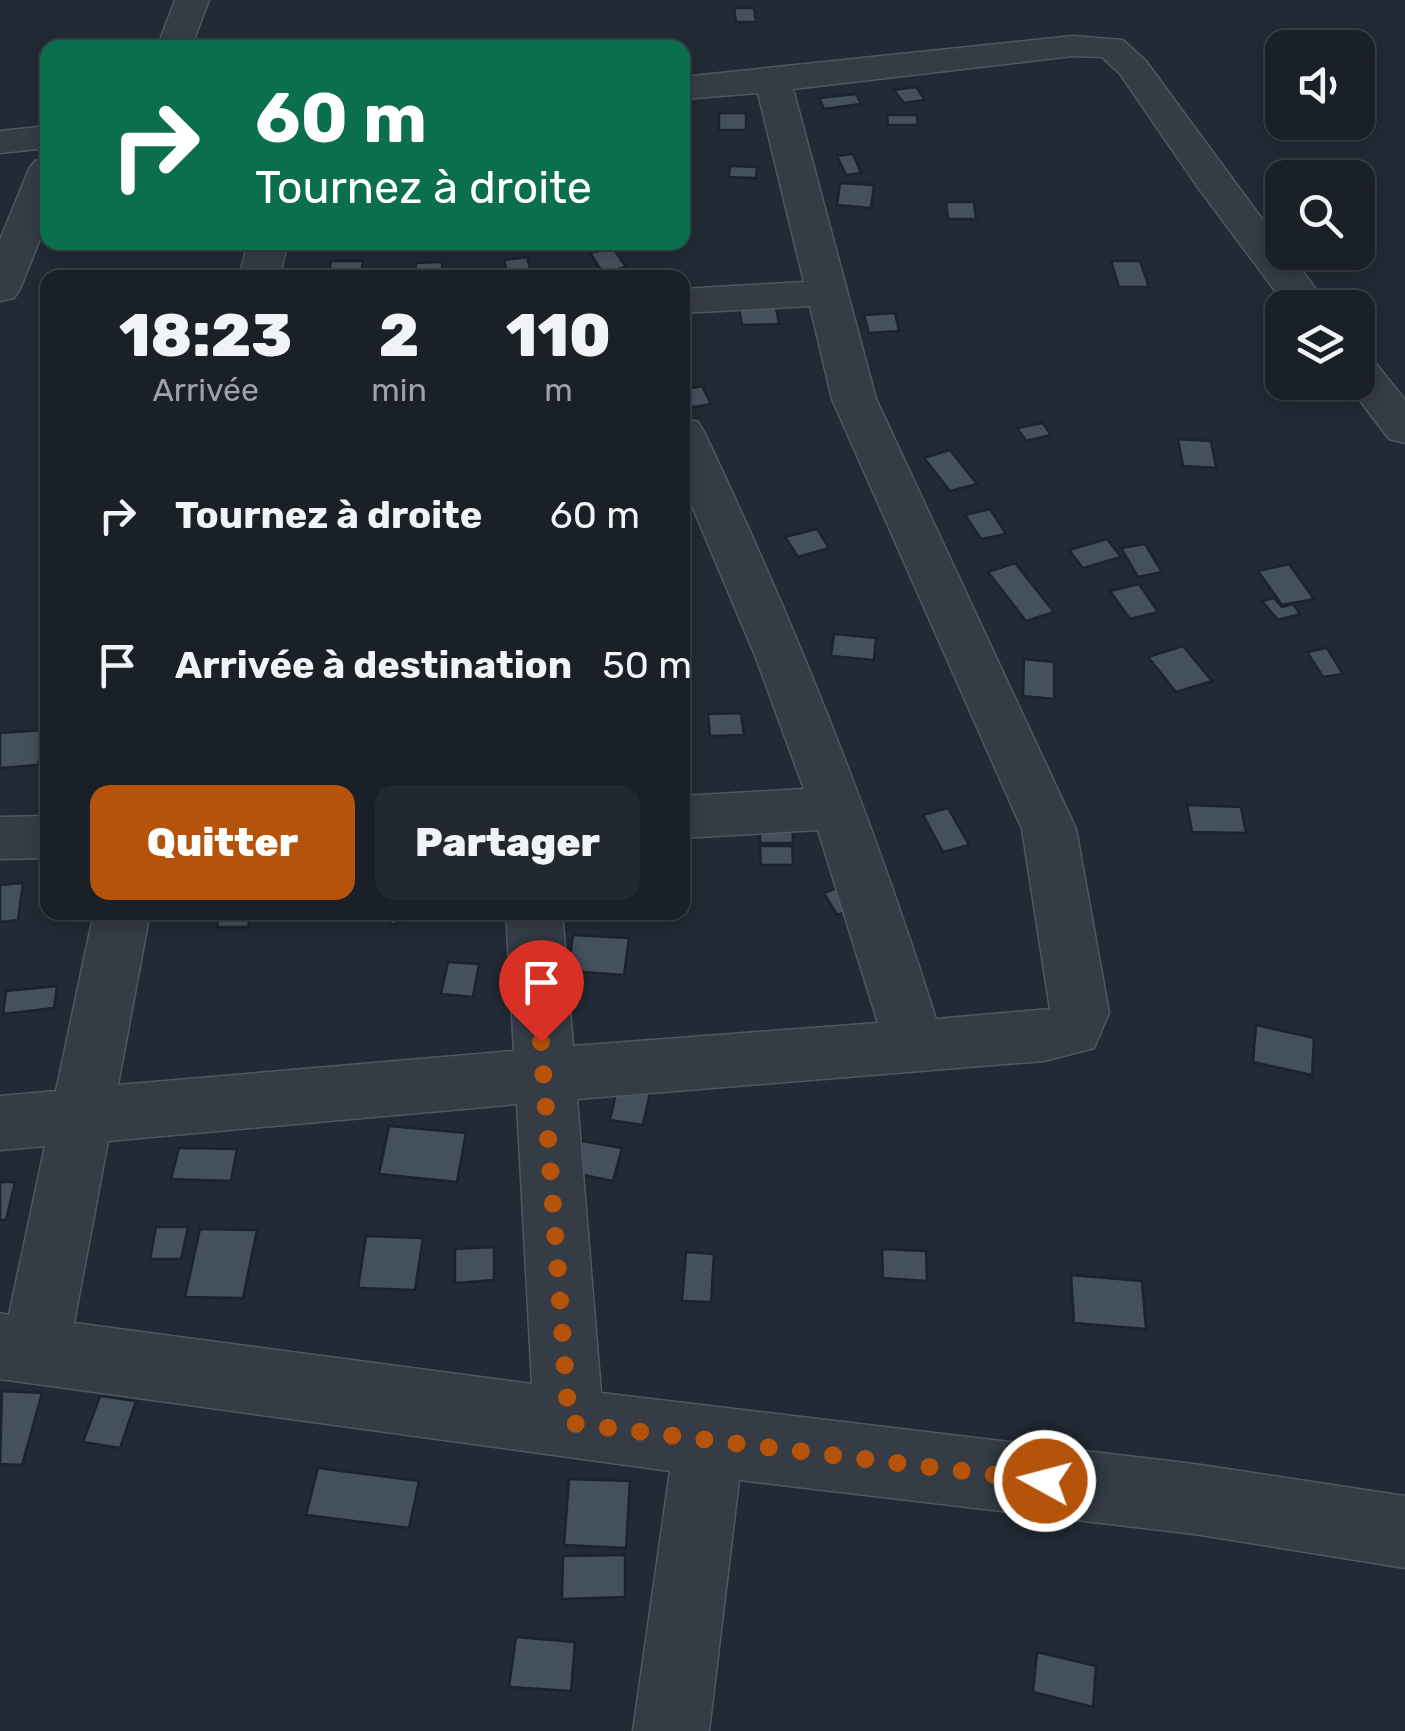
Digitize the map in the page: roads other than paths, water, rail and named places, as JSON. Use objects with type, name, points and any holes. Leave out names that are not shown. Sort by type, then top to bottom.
[{"type":"street","points":[[177,40],[192,0]]},
{"type":"street","points":[[690,87],[774,82],[1085,45],[1110,47],[1133,66],[1210,178],[1296,290]]},
{"type":"street","points":[[0,1123],[1073,1030],[1080,1013],[1049,829],[854,399],[774,82]]},
{"type":"street","points":[[0,142],[40,138]]},
{"type":"street","points":[[0,289],[40,189]]},
{"type":"street","points":[[690,300],[826,292]]},
{"type":"street","points":[[1375,391],[1405,429]]},
{"type":"street","points":[[690,450],[779,651],[874,908],[914,1045]]},
{"type":"street","points":[[690,817],[836,808]]},
{"type":"street","points":[[0,838],[40,837]]},
{"type":"street","points":[[120,920],[80,1116],[18,1348],[709,1442],[1194,1499],[1405,1532]]},
{"type":"street","points":[[534,920],[569,1423]]},
{"type":"street","points":[[671,1731],[709,1442]]}]
